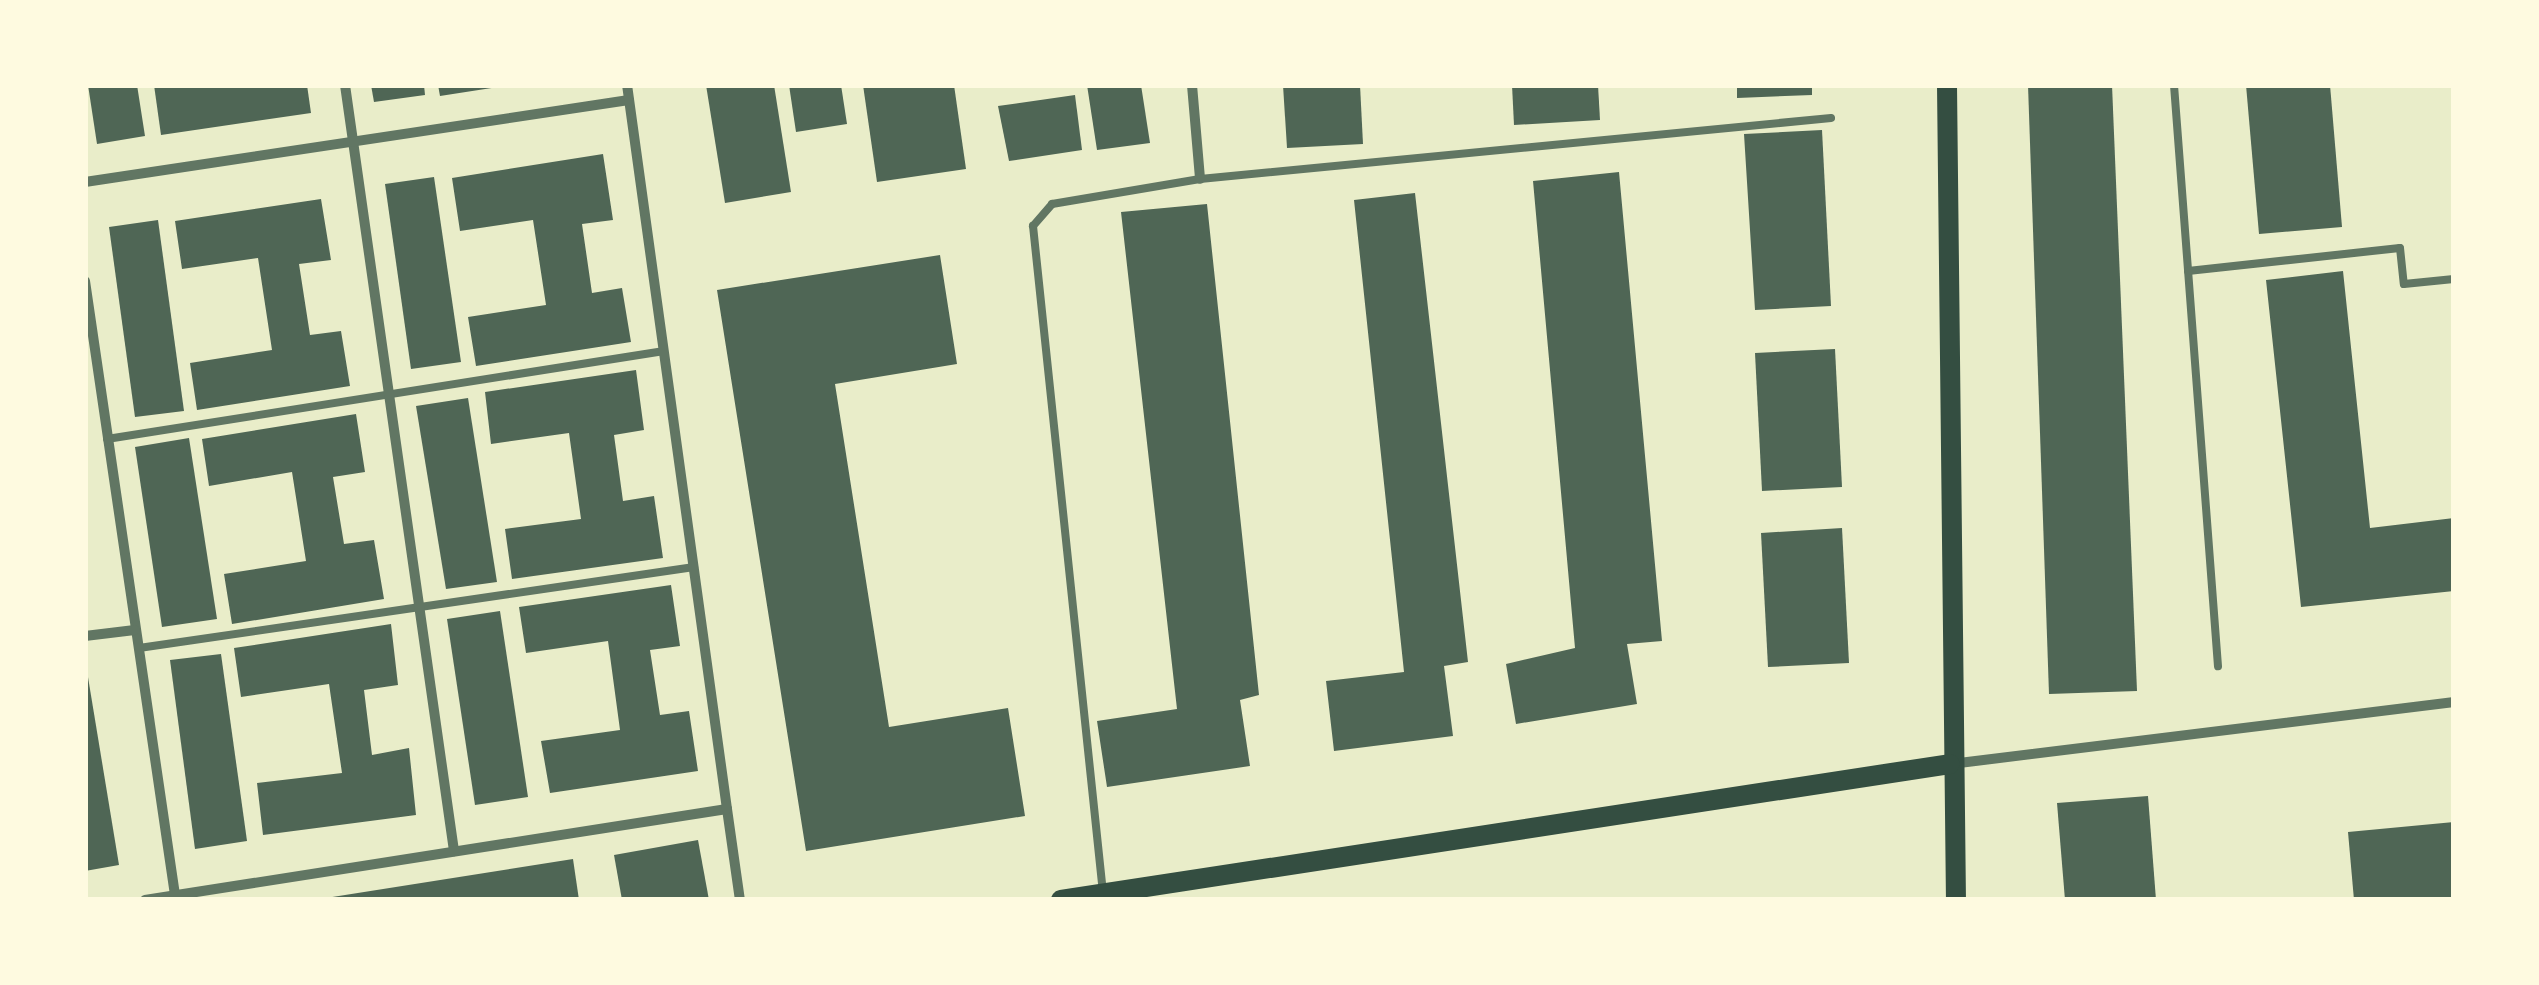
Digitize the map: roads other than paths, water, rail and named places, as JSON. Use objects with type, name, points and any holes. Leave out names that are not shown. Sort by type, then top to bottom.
[{"type":"main road","points":[[1947,85],[1950,764],[1956,900]]},
{"type":"main road","points":[[1060,900],[1950,764]]},
{"type":"street","points":[[345,85],[454,851]]},
{"type":"street","points":[[627,85],[740,900]]},
{"type":"street","points":[[1192,85],[1200,180]]},
{"type":"street","points":[[85,182],[629,100]]},
{"type":"street","points":[[85,281],[89,334],[174,895]]},
{"type":"street","points":[[85,636],[135,630]]},
{"type":"street","points":[[1950,764],[2454,702]]},
{"type":"street","points":[[145,900],[727,809]]},
{"type":"lane","points":[[2174,85],[2218,666]]},
{"type":"lane","points":[[1104,893],[1033,226],[1052,204],[1200,180],[1831,118]]},
{"type":"lane","points":[[2188,271],[2400,248],[2404,284],[2454,280]]},
{"type":"lane","points":[[107,439],[664,352]]},
{"type":"lane","points":[[138,648],[694,567]]}]
